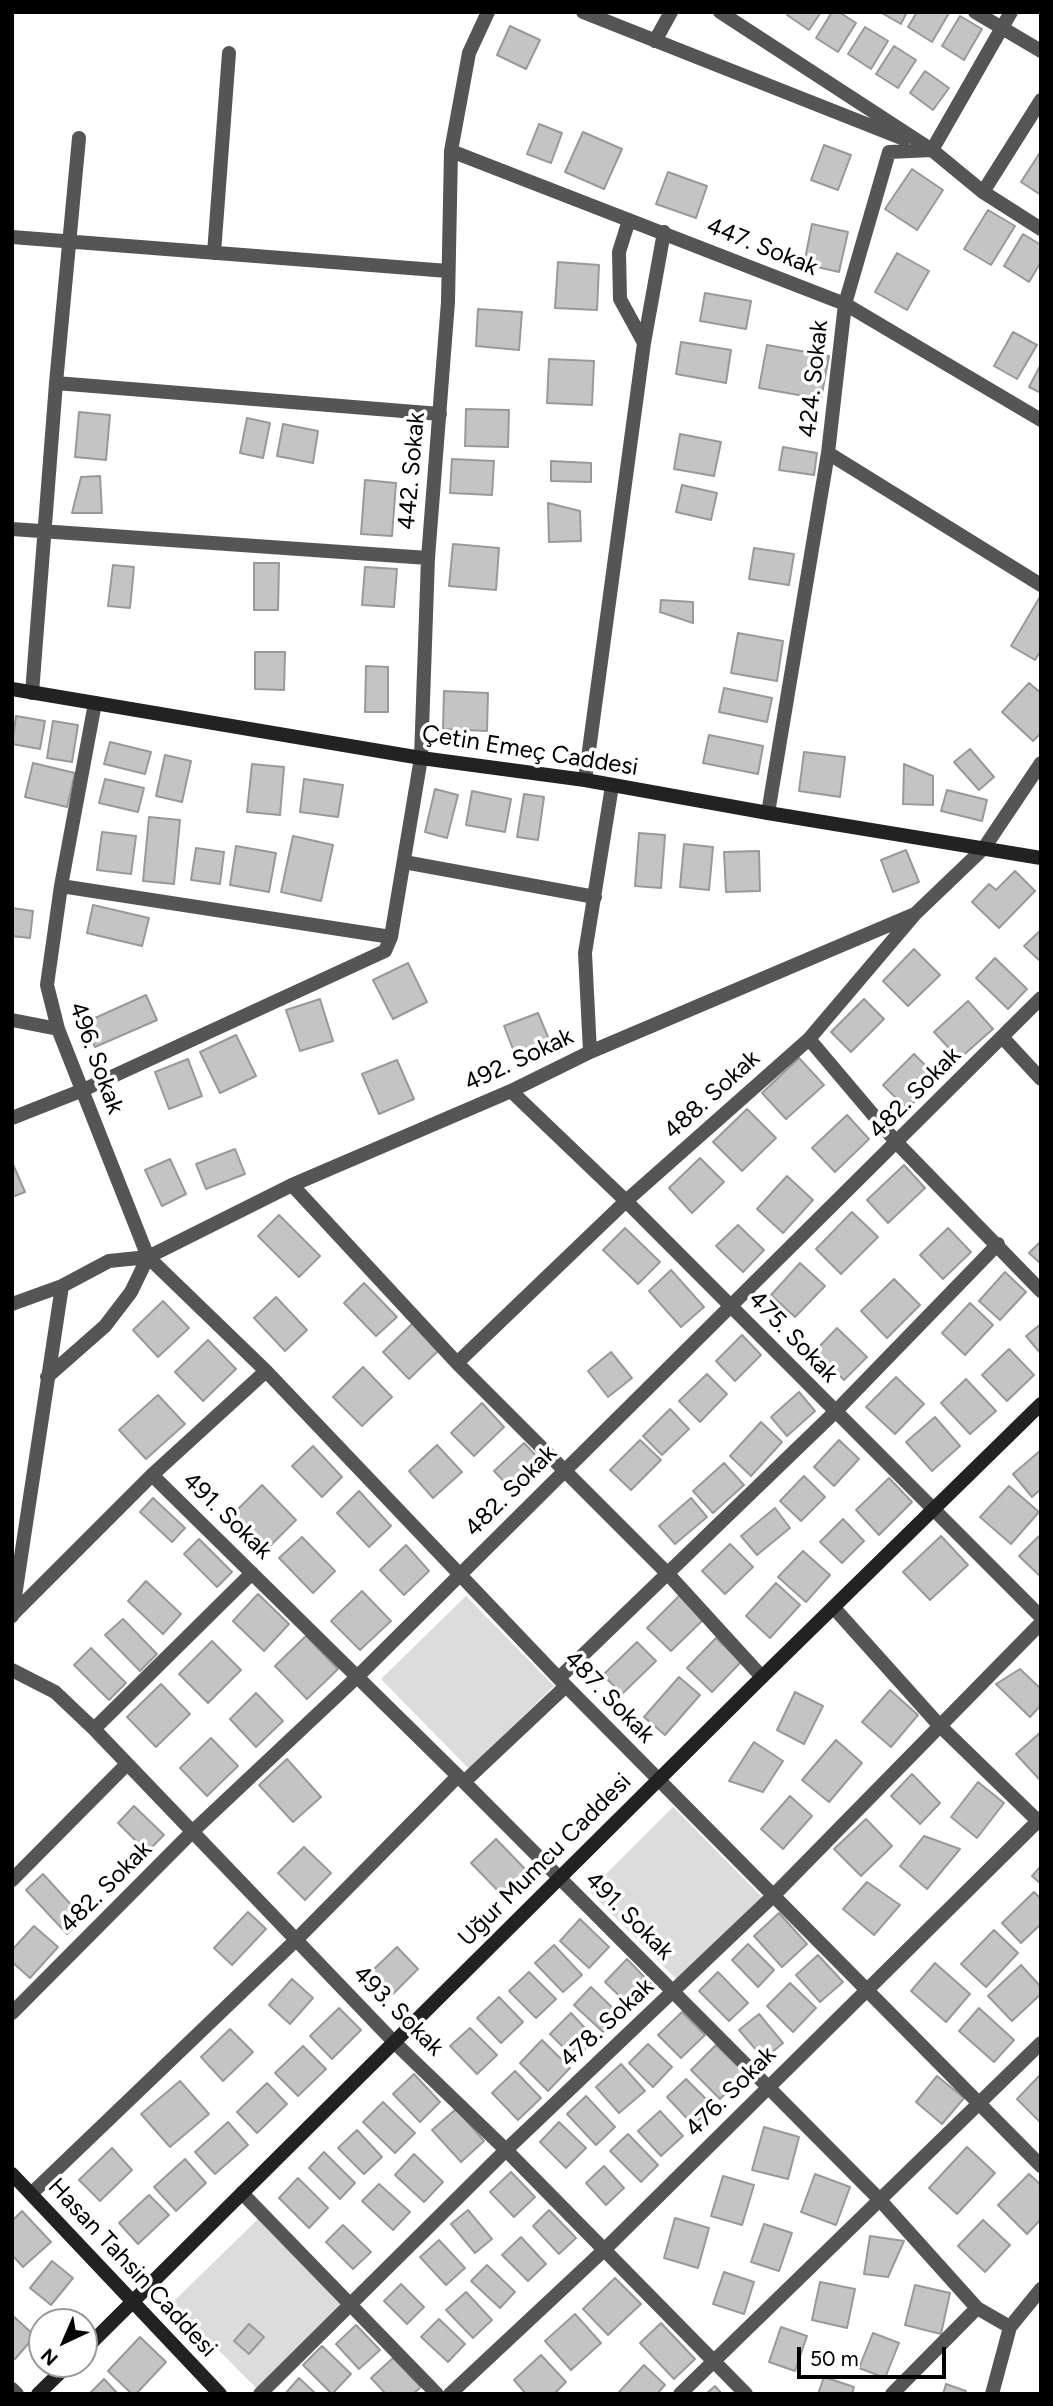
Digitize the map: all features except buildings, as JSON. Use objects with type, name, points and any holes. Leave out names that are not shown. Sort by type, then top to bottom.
[{"type":"street","name":"442. Sokak","points":[[391,937],[421,758],[428,558],[448,271],[451,151],[469,53],[488,12]]},
{"type":"street","points":[[583,12],[932,150]]},
{"type":"street","points":[[655,41],[671,12]]},
{"type":"street","points":[[720,12],[932,150],[983,192],[1041,229]]},
{"type":"street","points":[[975,12],[1041,51]]},
{"type":"street","points":[[932,150],[1010,12]]},
{"type":"street","points":[[214,253],[229,52]]},
{"type":"street","points":[[983,192],[1041,100]]},
{"type":"street","points":[[32,692],[56,383],[79,138]]},
{"type":"street","name":"424. Sokak","points":[[768,813],[828,453],[845,304],[889,152],[932,150]]},
{"type":"street","name":"447. Sokak","points":[[451,151],[845,304],[1041,420]]},
{"type":"street","points":[[629,220],[619,251],[620,299],[644,344]]},
{"type":"street","points":[[585,780],[644,344],[664,232]]},
{"type":"street","points":[[12,237],[448,271]]},
{"type":"street","points":[[56,383],[440,414]]},
{"type":"street","points":[[828,453],[1041,585]]},
{"type":"street","points":[[12,529],[428,558]]},
{"type":"street","name":"Çetin Emeç Caddesi","points":[[12,689],[421,758],[585,780],[1041,858]]},
{"type":"street","name":"496. Sokak","points":[[94,703],[61,886],[47,985],[58,1029],[148,1257]]},
{"type":"street","name":"488. Sokak","points":[[457,1363],[626,1201],[809,1039],[915,914],[984,848],[1041,763]]},
{"type":"street","points":[[590,1052],[585,953],[612,786]]},
{"type":"street","points":[[404,862],[595,897]]},
{"type":"street","points":[[12,1118],[83,1090],[384,951],[391,937],[61,886]]},
{"type":"street","name":"492. Sokak","points":[[148,1257],[292,1185],[511,1091],[590,1052],[915,914]]},
{"type":"street","name":"482. Sokak","points":[[12,2014],[192,1832],[357,1677],[1041,998]]},
{"type":"street","points":[[12,1020],[58,1029]]},
{"type":"street","points":[[1003,1038],[1041,1079]]},
{"type":"street","points":[[809,1039],[897,1143],[1041,1291]]},
{"type":"street","name":"475. Sokak","points":[[511,1091],[626,1201],[1041,1620]]},
{"type":"street","points":[[292,1185],[457,1363],[668,1574],[762,1677]]},
{"type":"street","points":[[31,2194],[562,1682],[668,1574],[835,1412],[998,1244]]},
{"type":"street","points":[[12,1304],[62,1286],[109,1261],[148,1257]]},
{"type":"street","points":[[47,1377],[105,1326],[131,1292],[148,1257]]},
{"type":"street","name":"487. Sokak","points":[[148,1257],[266,1371],[562,1682],[1041,2166]]},
{"type":"street","points":[[12,1615],[62,1286]]},
{"type":"street","points":[[12,1615],[152,1475],[266,1371]]},
{"type":"street","name":"Uğur Mumcu Caddesi","points":[[98,2337],[762,1677],[1041,1405]]},
{"type":"street","name":"491. Sokak","points":[[152,1475],[461,1779],[879,2199],[977,2308],[1010,2327]]},
{"type":"street","points":[[94,1729],[252,1573]]},
{"type":"street","points":[[834,1608],[939,1725],[1040,1821]]},
{"type":"street","name":"478. Sokak","points":[[260,2394],[506,2150],[773,1896],[1041,1620]]},
{"type":"street","name":"493. Sokak","points":[[12,1670],[55,1692],[94,1729],[394,2042],[506,2150],[746,2394]]},
{"type":"street","points":[[12,1880],[127,1764]]},
{"type":"street","name":"476. Sokak","points":[[450,2394],[603,2251],[867,1988],[1040,1821]]},
{"type":"street","points":[[680,2394],[1041,2042]]},
{"type":"street","name":"Hasan Tahsin Caddesi","points":[[12,2174],[220,2394]]},
{"type":"street","points":[[242,2193],[437,2394]]},
{"type":"street","points":[[992,2394],[1010,2327],[1041,2289]]},
{"type":"street","points":[[892,2394],[977,2308]]},
{"type":"street","points":[[38,2394],[55,2378]]},
{"type":"street","points":[[12,2389],[17,2394]]},
{"type":"shaded area","points":[[466,1596],[554,1686],[469,1769],[381,1679]]},
{"type":"shaded area","points":[[673,1807],[762,1897],[678,1981],[589,1891]]},
{"type":"shaded area","points":[[258,2219],[342,2306],[257,2389],[172,2303]]}]
